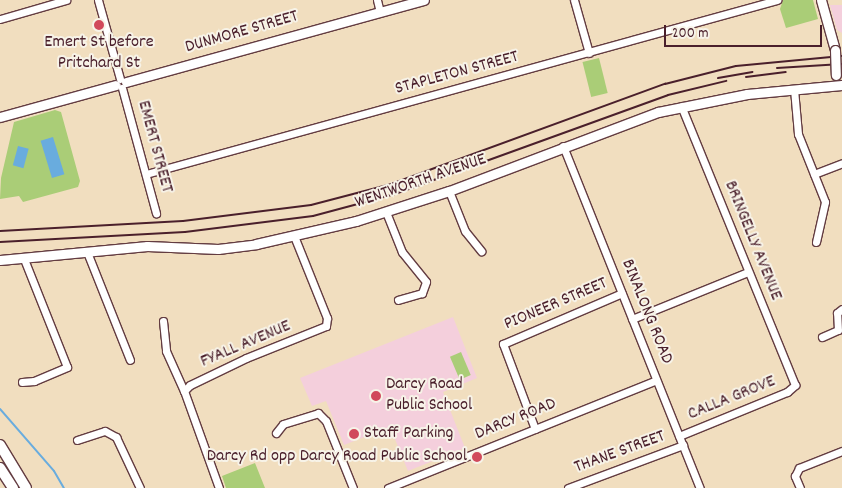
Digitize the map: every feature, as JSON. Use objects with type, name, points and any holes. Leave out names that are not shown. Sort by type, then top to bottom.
[{"type":"highway","points":[[0,445],[26,488]]},
{"type":"highway","points":[[0,468],[13,488]]},
{"type":"main road","name":"DUNMORE STREET","points":[[0,117],[424,0]]},
{"type":"main road","points":[[821,0],[837,45],[836,75],[839,85]]},
{"type":"main road","name":"WENTWORTH AVENUE","points":[[0,260],[147,246],[233,248],[294,236],[386,212],[449,191],[563,146],[681,106],[747,94],[839,85]]},
{"type":"street","points":[[0,19],[66,0]]},
{"type":"street","name":"EMERT STREET","points":[[98,0],[156,212]]},
{"type":"street","points":[[377,0],[380,12]]},
{"type":"street","points":[[574,0],[589,53]]},
{"type":"street","name":"STAPLETON STREET","points":[[146,174],[777,0]]},
{"type":"street","points":[[794,89],[798,134],[826,204],[816,242]]},
{"type":"street","name":"BRINGELLY AVENUE","points":[[681,106],[794,387]]},
{"type":"street","name":"BINALONG ROAD","points":[[563,146],[700,488]]},
{"type":"street","points":[[814,174],[842,163]]},
{"type":"street","points":[[449,191],[465,230],[481,251]]},
{"type":"street","points":[[386,212],[402,252],[426,282],[422,292],[398,300]]},
{"type":"street","name":"FYALL AVENUE","points":[[184,391],[190,384],[246,358],[326,326],[327,318],[294,236]]},
{"type":"street","points":[[87,252],[130,360]]},
{"type":"street","points":[[22,382],[34,381],[67,367],[24,259]]},
{"type":"street","points":[[632,319],[748,272]]},
{"type":"street","name":"PIONEER STREET","points":[[534,429],[503,344],[622,293]]},
{"type":"street","points":[[822,337],[838,330],[837,314],[842,309]]},
{"type":"street","points":[[163,321],[166,351],[184,391],[219,488]]},
{"type":"street","name":"DARCY ROAD","points":[[388,488],[656,380]]},
{"type":"street","name":"CALLA GROVE","points":[[679,436],[794,387]]},
{"type":"street","points":[[276,433],[283,424],[318,413],[326,421],[353,488]]},
{"type":"street","points":[[77,440],[105,431],[116,436],[140,488]]},
{"type":"street","name":"THANE STREET","points":[[568,488],[683,445]]},
{"type":"street","points":[[800,488],[796,470],[842,451]]},
{"type":"shaded area","points":[[830,5],[842,5],[842,33],[837,30]]},
{"type":"shaded area","name":"Darcy Road Public School","points":[[453,317],[477,378],[443,392],[465,448],[408,471],[390,427],[344,445],[326,401],[312,406],[300,378]]},
{"type":"green space","points":[[783,0],[813,0],[818,19],[786,28],[780,9]]},
{"type":"green space","points":[[599,58],[608,93],[591,97],[583,62]]},
{"type":"green space","points":[[55,110],[61,112],[80,181],[78,187],[23,202],[19,196],[0,199],[1,178],[14,122]]},
{"type":"green space","points":[[461,352],[471,375],[460,380],[450,357]]},
{"type":"green space","points":[[255,463],[265,488],[226,488],[222,476]]},
{"type":"water","points":[[53,137],[64,174],[52,178],[41,141]]},
{"type":"water","points":[[18,146],[29,149],[23,168],[13,165]]},
{"type":"waterway","points":[[0,409],[54,471],[64,488]]},
{"type":"railway","points":[[0,231],[183,221],[311,205],[391,184],[665,84],[736,66],[842,56]]},
{"type":"railway","points":[[777,68],[842,64]]},
{"type":"railway","points":[[718,78],[752,72]]},
{"type":"railway","points":[[746,77],[786,72]]},
{"type":"railway","points":[[0,242],[185,232],[313,216],[395,194],[668,95],[726,81]]},
{"type":"place","name":"Emert St before Pritchard St","points":[[99,25]]},
{"type":"place","name":"Darcy Road Public School","points":[[376,396]]},
{"type":"place","name":"Staff Parking","points":[[354,434]]},
{"type":"place","name":"Darcy Rd opp Darcy Road Public School","points":[[477,457]]}]
